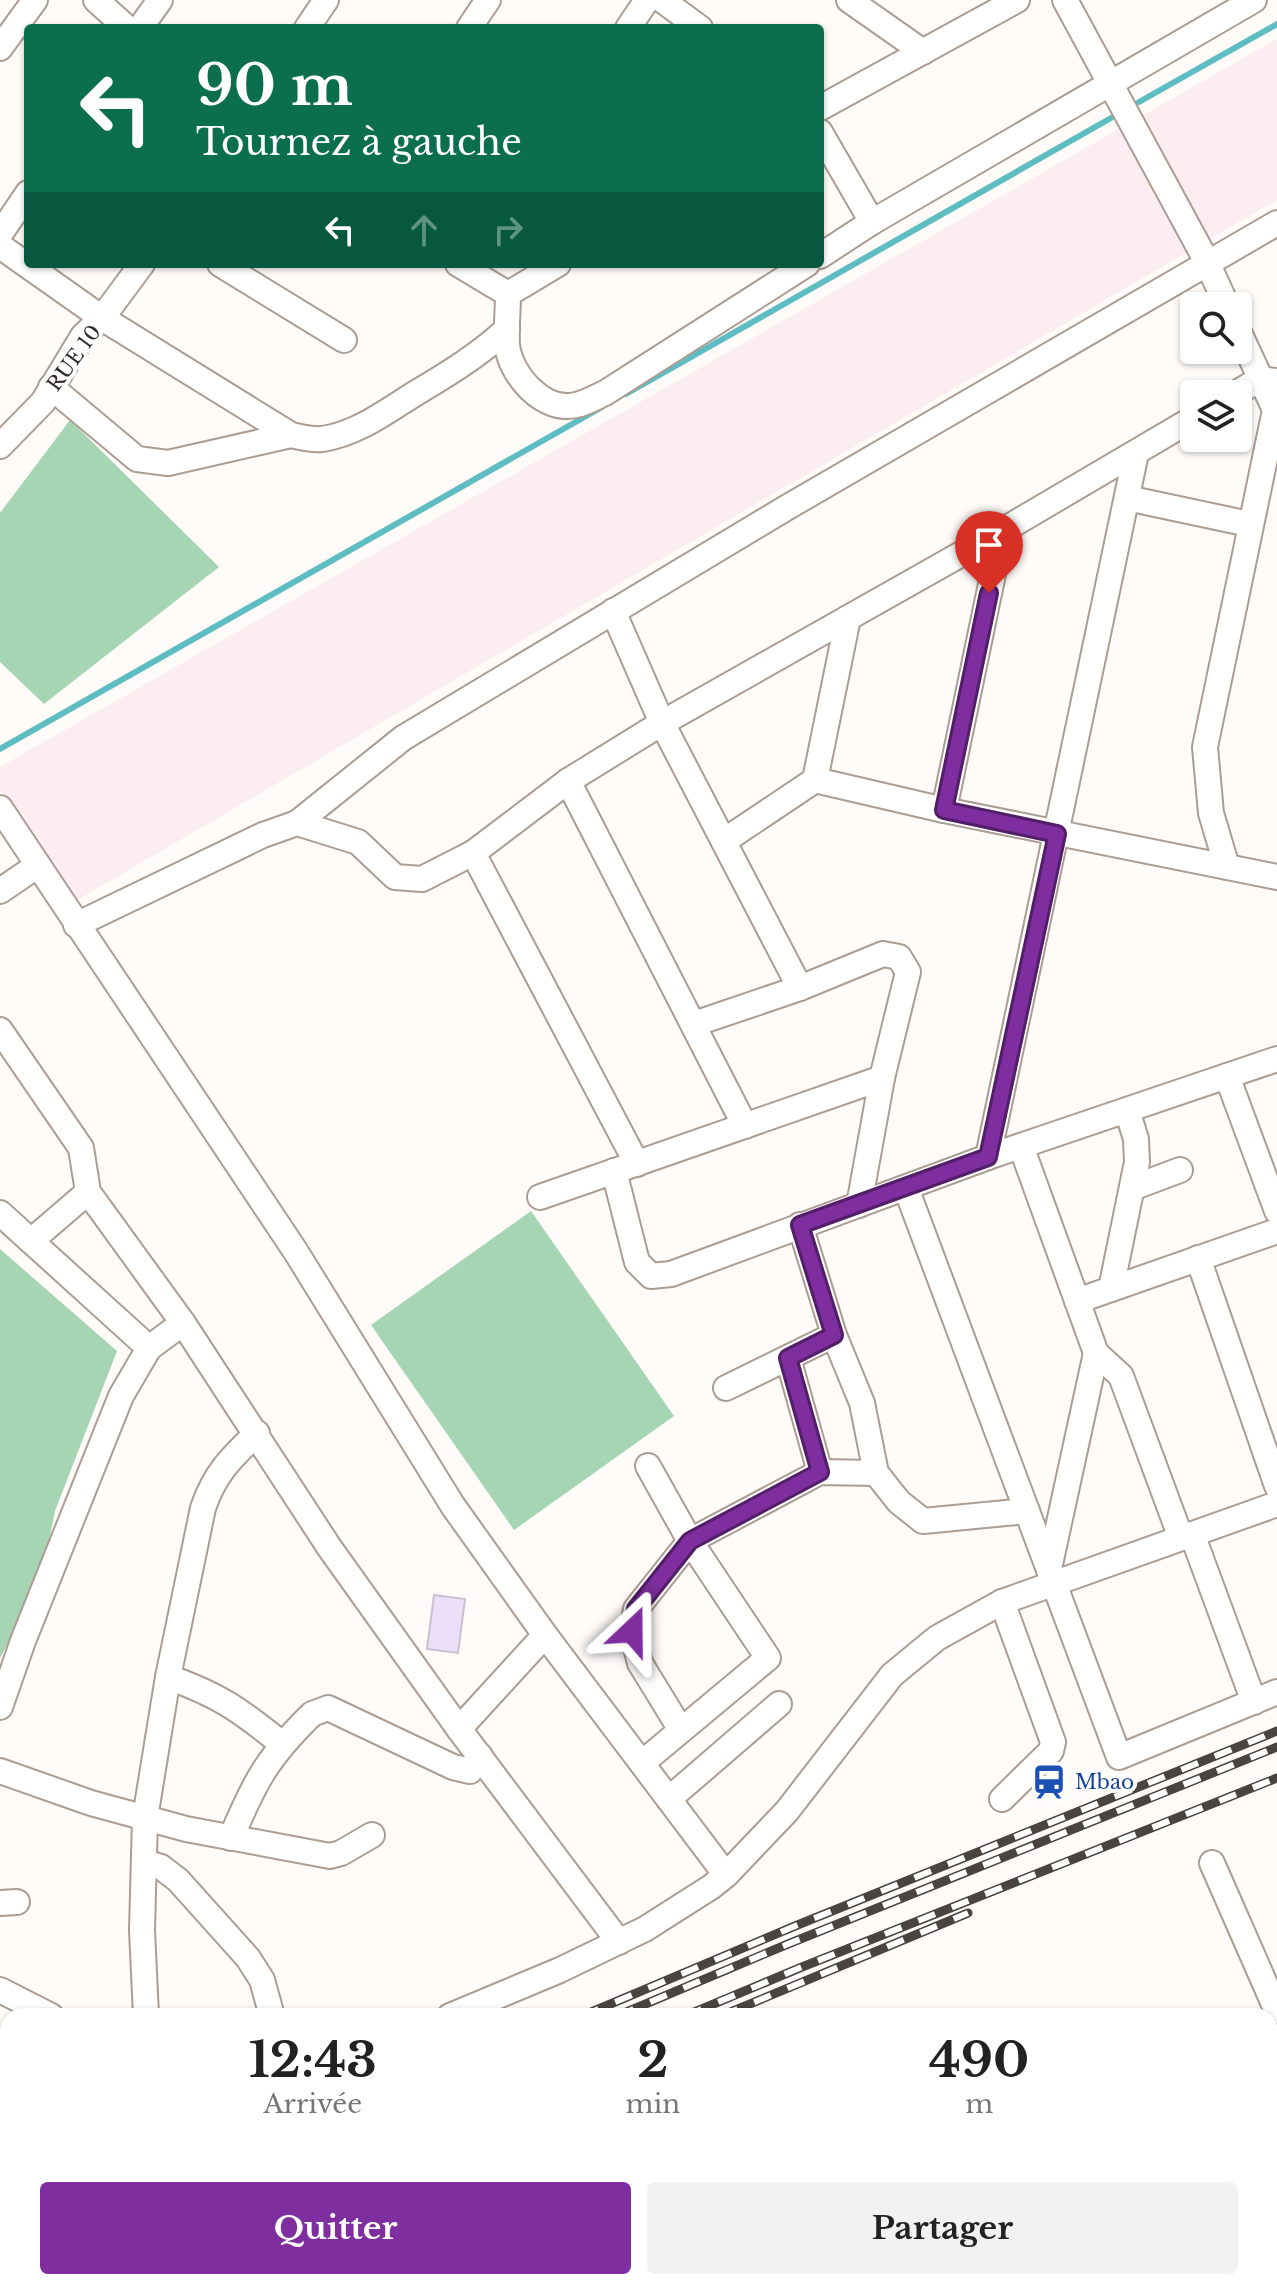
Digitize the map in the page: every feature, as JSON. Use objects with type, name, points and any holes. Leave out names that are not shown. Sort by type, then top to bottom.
[{"type":"street","points":[[0,48],[35,0]]},
{"type":"street","points":[[96,0],[123,24]]},
{"type":"street","points":[[143,24],[160,0]]},
{"type":"street","points":[[310,24],[326,0]]},
{"type":"street","points":[[472,24],[488,0]]},
{"type":"street","points":[[631,24],[647,0]]},
{"type":"street","points":[[662,0],[695,24]]},
{"type":"street","points":[[849,0],[923,52]]},
{"type":"street","points":[[824,106],[1017,0]]},
{"type":"street","points":[[1065,0],[1221,292]]},
{"type":"street","points":[[824,253],[872,222],[1254,0]]},
{"type":"street","points":[[824,139],[872,222]]},
{"type":"street","points":[[0,234],[24,199]]},
{"type":"street","points":[[76,925],[263,835],[297,823],[403,738],[613,611],[1277,223]]},
{"type":"street","points":[[0,246],[24,263]]},
{"type":"street","points":[[31,268],[102,318],[291,435]]},
{"type":"street","name":"RUE 10","points":[[0,446],[43,402],[83,336],[102,318],[139,268]]},
{"type":"street","points":[[227,268],[344,340]]},
{"type":"street","points":[[465,268],[508,294]]},
{"type":"street","points":[[508,294],[551,268]]},
{"type":"street","points":[[508,294],[507,346],[514,368],[544,400],[556,405],[574,406],[605,393],[801,268]]},
{"type":"street","points":[[51,387],[137,459],[168,463],[291,435],[320,439],[345,433],[446,377],[507,329]]},
{"type":"street","points":[[1227,867],[1211,813],[1205,747],[1249,524],[1276,412],[1269,380],[1252,353]]},
{"type":"street","points":[[297,823],[358,842],[395,877],[422,879],[473,853],[568,781],[662,723],[1180,426]]},
{"type":"street","points":[[988,1157],[1136,453]]},
{"type":"street","points":[[1127,498],[1249,524]]},
{"type":"street","points":[[944,810],[1002,531]]},
{"type":"street","points":[[613,611],[662,723],[800,988]]},
{"type":"street","points":[[724,841],[815,780],[848,618]]},
{"type":"street","points":[[815,780],[1057,834],[1277,877]]},
{"type":"street","points":[[568,781],[745,1126]]},
{"type":"street","points":[[0,808],[296,1252],[453,1506],[545,1635],[726,1875]]},
{"type":"street","points":[[473,853],[626,1168],[637,1262],[651,1276],[671,1274],[988,1157],[1277,1059]]},
{"type":"street","points":[[0,891],[38,865]]},
{"type":"street","points":[[694,1024],[800,988],[883,954],[899,957],[908,972],[882,1078],[859,1205]]},
{"type":"street","points":[[0,1030],[81,1148],[88,1192],[183,1323],[329,1547],[459,1729],[619,1942]]},
{"type":"street","points":[[1227,1076],[1277,1211]]},
{"type":"street","points":[[540,1197],[882,1078]]},
{"type":"street","points":[[1111,1289],[1137,1162],[1136,1139],[1127,1110]]},
{"type":"street","points":[[1021,1146],[1096,1353],[1121,1376],[1254,1702]]},
{"type":"street","points":[[1132,1188],[1180,1170]]},
{"type":"street","points":[[906,1188],[1119,1757],[1277,1692]]},
{"type":"street","points":[[31,1241],[88,1192]]},
{"type":"street","points":[[0,1213],[149,1348]]},
{"type":"street","points":[[800,1225],[834,1335],[862,1403],[876,1473],[899,1502],[923,1521],[1027,1511]]},
{"type":"street","points":[[1077,1301],[1277,1231]]},
{"type":"street","points":[[1198,1258],[1277,1486]]},
{"type":"street","points":[[0,1707],[23,1641],[121,1396],[149,1348],[183,1323]]},
{"type":"street","points":[[726,1388],[834,1335]]},
{"type":"street","points":[[1051,1577],[1096,1353]]},
{"type":"street","points":[[788,1358],[820,1472]]},
{"type":"street","points":[[146,2008],[142,1930],[145,1818],[168,1677],[203,1508],[211,1485],[225,1464],[257,1433]]},
{"type":"street","points":[[642,1763],[768,1658],[690,1541],[648,1466]]},
{"type":"street","points":[[681,1730],[640,1663],[632,1631],[636,1609],[690,1541],[820,1472],[876,1473]]},
{"type":"street","points":[[468,2008],[619,1942],[679,1908],[726,1875],[787,1811],[892,1675],[937,1638],[1051,1577],[1186,1536],[1277,1504]]},
{"type":"street","points":[[1002,1602],[1053,1742],[1051,1751],[1002,1799]]},
{"type":"street","points":[[459,1729],[545,1635]]},
{"type":"street","points":[[168,1677],[235,1706],[282,1744]]},
{"type":"street","points":[[669,1799],[779,1704]]},
{"type":"street","points":[[231,1838],[253,1785],[282,1744],[312,1714],[328,1708],[453,1767],[470,1771],[480,1756]]},
{"type":"street","points":[[0,1771],[145,1818],[330,1856],[372,1835]]},
{"type":"street","points":[[144,1862],[161,1867],[178,1880],[248,1958],[262,1980],[270,2008]]},
{"type":"street","points":[[1212,1863],[1276,2008]]},
{"type":"street","points":[[0,1990],[35,2008]]},
{"type":"shaded area","points":[[1277,39],[1277,200],[74,902],[0,789],[0,767]]},
{"type":"green space","points":[[70,420],[219,567],[44,704],[0,662],[0,513]]},
{"type":"green space","points":[[531,1211],[674,1416],[514,1530],[371,1325]]},
{"type":"green space","points":[[0,1249],[117,1351],[55,1511],[40,1586],[0,1658]]},
{"type":"building","points":[[434,1595],[465,1599],[458,1653],[427,1649]]},
{"type":"waterway","points":[[1139,102],[1277,24]]},
{"type":"waterway","points":[[626,394],[1111,118]]},
{"type":"waterway","points":[[0,749],[602,407]]},
{"type":"railway","points":[[601,2008],[1277,1731]]},
{"type":"railway","points":[[636,2008],[1277,1747]]},
{"type":"railway","points":[[704,2008],[1277,1778]]},
{"type":"railway","points":[[740,2008],[968,1913]]},
{"type":"place","name":"Mbao","points":[[1049,1782]]},
{"type":"route","points":[[632,1631],[636,1609],[690,1541],[820,1472],[788,1358],[834,1335],[800,1225],[988,1157],[1057,834],[944,810],[989,593]]}]
